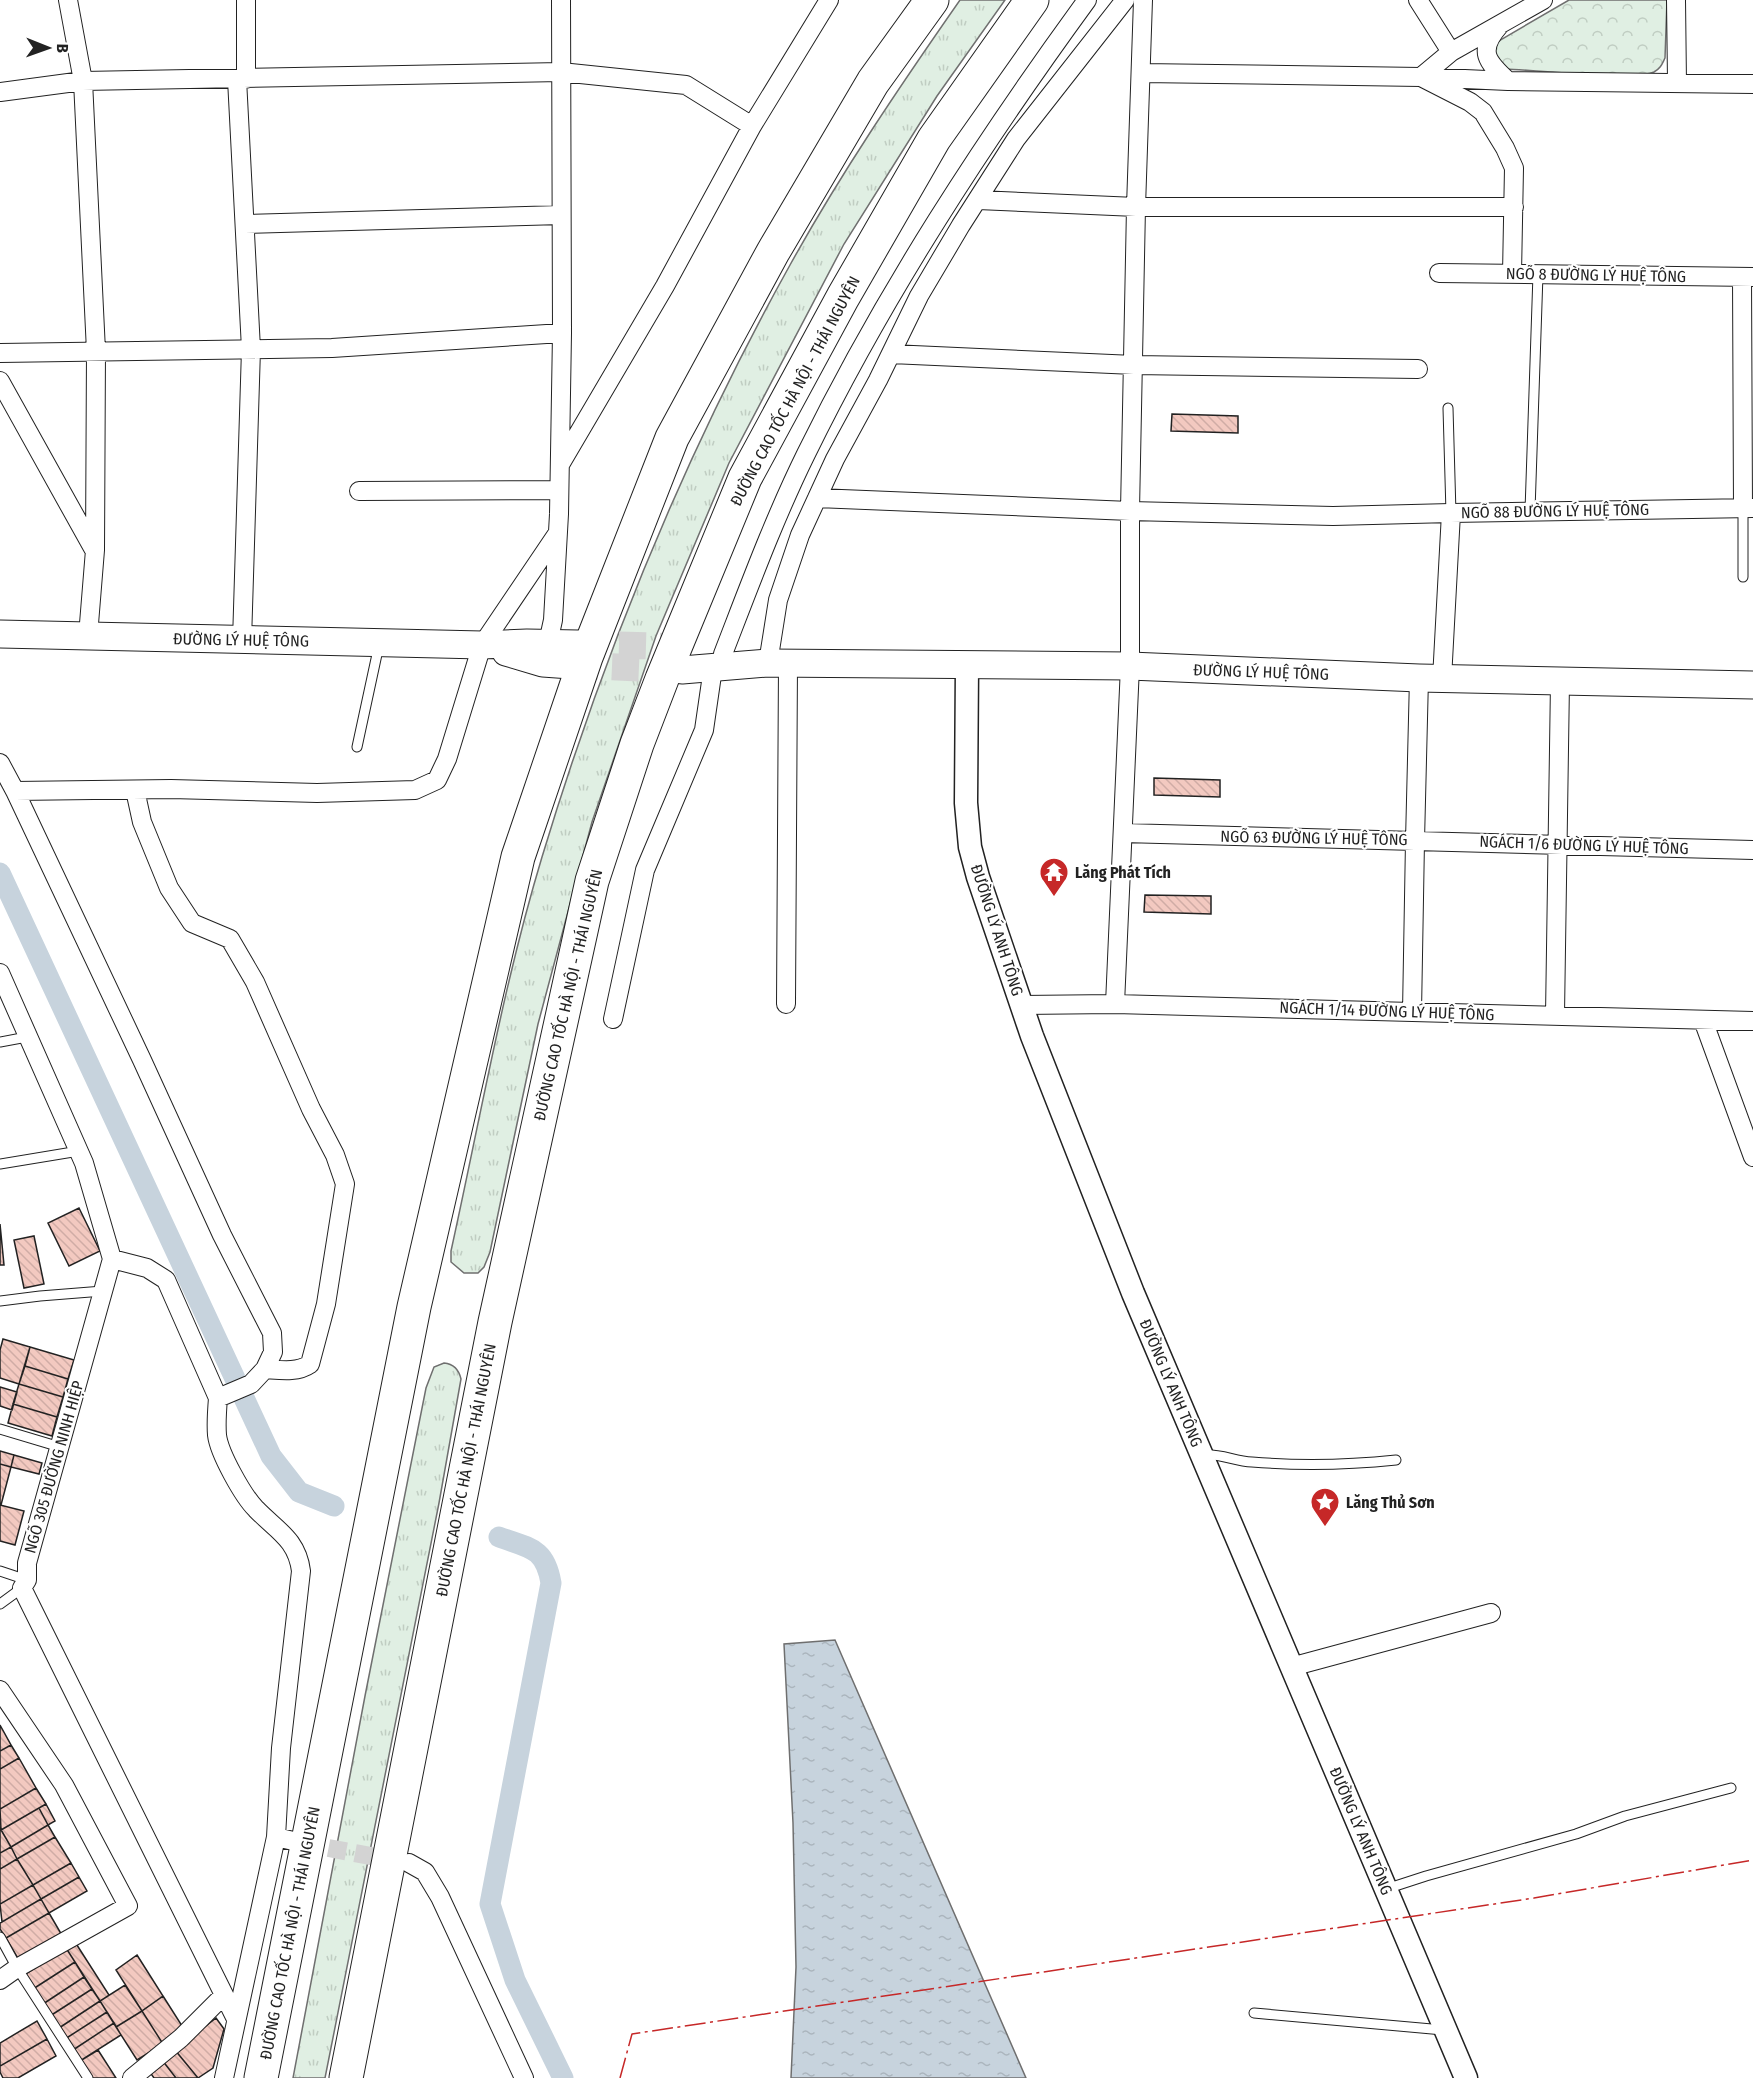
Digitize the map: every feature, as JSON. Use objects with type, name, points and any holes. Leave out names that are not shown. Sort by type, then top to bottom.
[{"type":"highway","name":"ĐƯỜNG CAO TỐC HÀ NỘI - THÁI NGUYÊN","points":[[261,2078],[414,1307],[518,857],[586,657],[672,438],[773,252],[867,92],[932,0]]},
{"type":"highway","name":"ĐƯỜNG CAO TỐC HÀ NỘI - THÁI NGUYÊN","points":[[346,2078],[495,1322],[592,881],[603,847],[662,679],[745,478],[843,297],[934,139],[1032,0]]},
{"type":"main road","name":"ĐƯỜNG LÝ HUỆ TÔNG","points":[[0,634],[482,645],[575,655]]},
{"type":"main road","name":"ĐƯỜNG LÝ HUỆ TÔNG","points":[[685,659],[778,663],[1130,666],[1430,679],[1753,685]]},
{"type":"street","points":[[68,0],[83,81],[96,351],[94,550],[88,636]]},
{"type":"street","points":[[242,641],[251,349],[241,79],[246,0]]},
{"type":"street","points":[[545,653],[553,620],[559,490],[562,333],[561,0]]},
{"type":"street","points":[[559,465],[665,286],[752,126],[829,0]]},
{"type":"street","points":[[613,1019],[645,870],[704,730],[718,661],[806,454],[895,287],[1019,93],[1087,0]]},
{"type":"street","points":[[786,1004],[778,600],[800,535],[835,459],[919,296],[1016,139],[1125,0]]},
{"type":"street","points":[[1115,1004],[1130,666],[1130,511],[1143,0]]},
{"type":"street","points":[[1418,0],[1451,52]]},
{"type":"street","points":[[1421,77],[1451,52],[1543,0]]},
{"type":"street","points":[[1676,0],[1677,82]]},
{"type":"street","points":[[1501,24],[1491,35],[1486,53],[1491,66],[1508,81]]},
{"type":"street","points":[[0,92],[83,81],[561,72],[686,85],[752,126]]},
{"type":"street","points":[[1142,73],[1753,84]]},
{"type":"street","points":[[1421,77],[1470,102],[1483,112],[1505,148],[1514,168],[1512,274]]},
{"type":"street","points":[[978,200],[1136,207],[1514,207]]},
{"type":"street","points":[[245,224],[561,215]]},
{"type":"street","name":"NGÕ 8 ĐƯỜNG LÝ HUỆ TÔNG","points":[[1439,273],[1748,277]]},
{"type":"street","points":[[1748,277],[1748,508]]},
{"type":"street","points":[[0,353],[332,348],[562,333]]},
{"type":"street","points":[[891,354],[1134,365],[1418,369]]},
{"type":"street","points":[[0,381],[94,550]]},
{"type":"street","points":[[359,491],[559,490]]},
{"type":"street","points":[[817,498],[1130,511],[1333,516],[1450,513]]},
{"type":"street","name":"NGÕ 88 ĐƯỜNG LÝ HUỆ TÔNG","points":[[1430,679],[1450,513],[1748,508]]},
{"type":"street","points":[[15,791],[317,793],[415,790],[437,780],[447,759],[482,645],[557,534]]},
{"type":"street","name":"ĐƯỜNG LÝ ANH TÔNG","points":[[967,665],[967,827],[978,877],[1021,1005],[1133,1293],[1466,2078]]},
{"type":"street","name":"NGÕ 63 ĐƯỜNG LÝ HUỆ TÔNG","points":[[1123,833],[1415,841],[1430,679]]},
{"type":"street","points":[[1555,1015],[1560,682]]},
{"type":"street","points":[[0,763],[142,1060],[222,1235],[272,1333],[273,1352],[265,1370],[251,1384],[222,1396]]},
{"type":"street","points":[[135,790],[142,822],[169,888],[192,923],[230,939],[255,982],[310,1109],[335,1155],[345,1184],[326,1304],[310,1364],[304,1368],[265,1370]]},
{"type":"street","points":[[1412,1012],[1415,841]]},
{"type":"street","name":"NGÁCH 1/6 ĐƯỜNG LÝ HUỆ TÔNG","points":[[1415,841],[1753,850]]},
{"type":"street","points":[[0,973],[79,1151],[112,1259],[147,1268],[166,1280],[222,1396],[217,1437],[229,1467],[254,1507],[291,1541],[300,1558],[302,1571],[281,1748],[276,1837],[224,2078]]},
{"type":"street","name":"NGÁCH 1/14 ĐƯỜNG LÝ HUỆ TÔNG","points":[[1021,1005],[1115,1004],[1753,1021]]},
{"type":"street","points":[[1703,1020],[1753,1157]]},
{"type":"street","name":"NGÕ 305 ĐƯỜNG NINH HIỆP","points":[[24,1584],[27,1563],[112,1259]]},
{"type":"street","points":[[24,1584],[236,2019]]},
{"type":"street","points":[[1291,1667],[1491,1613]]},
{"type":"street","points":[[0,1690],[64,1785],[128,1906],[17,1968],[0,1980]]},
{"type":"street","points":[[276,1837],[302,1843]]},
{"type":"street","points":[[409,1863],[425,1872],[441,1898],[524,2078]]},
{"type":"street","points":[[132,2078],[181,2038],[224,1995]]},
{"type":"lane","points":[[1530,511],[1538,274]]},
{"type":"lane","points":[[1448,408],[1450,513]]},
{"type":"lane","points":[[1743,577],[1748,508]]},
{"type":"lane","points":[[357,747],[379,643]]},
{"type":"lane","points":[[0,1042],[27,1037]]},
{"type":"lane","points":[[0,1164],[79,1151]]},
{"type":"lane","points":[[0,1301],[103,1291]]},
{"type":"lane","points":[[0,1429],[60,1448]]},
{"type":"lane","points":[[1202,1455],[1223,1455],[1232,1460],[1252,1462],[1311,1465],[1349,1465],[1396,1460]]},
{"type":"lane","points":[[0,1571],[24,1584],[0,1604]]},
{"type":"lane","points":[[1386,1889],[1426,1875],[1576,1834],[1625,1816],[1731,1788]]},
{"type":"lane","points":[[0,1937],[17,1968],[88,2078]]},
{"type":"lane","points":[[1254,2013],[1446,2030]]},
{"type":"green space","points":[[960,0],[1005,0],[937,96],[844,244],[729,463],[656,636],[592,822],[538,1024],[490,1252],[484,1267],[478,1273],[464,1273],[451,1262],[451,1251],[515,955],[566,780],[620,629],[682,480],[752,336],[790,265],[872,130]]},
{"type":"green space","points":[[1569,0],[1667,0],[1665,58],[1661,66],[1654,72],[1627,75],[1560,73],[1498,67],[1493,46]]},
{"type":"green space","points":[[444,1363],[456,1368],[461,1379],[439,1503],[325,2078],[293,2078],[426,1388],[434,1367]]},
{"type":"water","points":[[835,1640],[1026,2078],[791,2078],[796,1967],[793,1823],[784,1644]]},
{"type":"building","points":[[1172,414],[1238,416],[1238,433],[1171,431]]},
{"type":"building","points":[[1154,778],[1220,780],[1220,797],[1154,795]]},
{"type":"building","points":[[1145,895],[1211,896],[1211,914],[1144,912]]},
{"type":"building","points":[[79,1208],[100,1251],[69,1266],[48,1223]]},
{"type":"building","points":[[0,1224],[4,1265],[0,1265]]},
{"type":"building","points":[[34,1236],[44,1284],[24,1288],[14,1240]]},
{"type":"building","points":[[3,1339],[30,1347],[19,1384],[0,1378],[0,1350]]},
{"type":"building","points":[[30,1347],[74,1360],[68,1379],[25,1366]]},
{"type":"building","points":[[25,1366],[68,1379],[63,1397],[19,1384]]},
{"type":"building","points":[[19,1384],[63,1397],[57,1417],[13,1404]]},
{"type":"building","points":[[0,1387],[17,1392],[12,1410],[0,1406]]},
{"type":"building","points":[[13,1404],[57,1417],[52,1436],[8,1423]]},
{"type":"building","points":[[0,1451],[14,1455],[11,1467],[0,1464]]},
{"type":"building","points":[[14,1455],[42,1463],[39,1474],[11,1467]]},
{"type":"building","points":[[0,1464],[11,1467],[1,1505],[0,1505]]},
{"type":"building","points":[[0,1505],[24,1511],[15,1545],[0,1541]]},
{"type":"building","points":[[0,1725],[11,1745],[0,1751]]},
{"type":"building","points":[[11,1745],[19,1758],[0,1769],[0,1751]]},
{"type":"building","points":[[19,1758],[36,1788],[0,1809],[0,1769]]},
{"type":"building","points":[[36,1788],[46,1804],[1,1830],[0,1809]]},
{"type":"building","points":[[46,1804],[55,1821],[48,1825],[39,1808]]},
{"type":"building","points":[[39,1808],[48,1825],[11,1847],[1,1830]]},
{"type":"building","points":[[48,1825],[55,1837],[17,1859],[11,1847]]},
{"type":"building","points":[[0,1828],[11,1847],[0,1853]]},
{"type":"building","points":[[55,1837],[71,1863],[33,1885],[17,1859]]},
{"type":"building","points":[[11,1847],[17,1859],[0,1869],[0,1853]]},
{"type":"building","points":[[17,1859],[33,1885],[0,1904],[0,1869]]},
{"type":"building","points":[[71,1863],[79,1877],[41,1899],[33,1885]]},
{"type":"building","points":[[79,1877],[87,1891],[49,1913],[41,1899]]},
{"type":"building","points":[[33,1885],[41,1899],[2,1922],[0,1904]]},
{"type":"building","points":[[41,1899],[49,1913],[6,1938],[0,1929],[0,1923]]},
{"type":"building","points":[[49,1913],[63,1937],[20,1962],[6,1938]]},
{"type":"building","points":[[75,1942],[109,1995],[100,2001],[66,1948]]},
{"type":"building","points":[[66,1948],[75,1962],[33,1989],[24,1975]]},
{"type":"building","points":[[137,1955],[163,1996],[142,2011],[116,1970]]},
{"type":"building","points":[[75,1962],[84,1977],[43,2004],[33,1989]]},
{"type":"building","points":[[84,1977],[92,1989],[50,2016],[43,2004]]},
{"type":"building","points":[[125,1985],[142,2011],[116,2027],[100,2001]]},
{"type":"building","points":[[92,1989],[100,2001],[59,2028],[50,2016]]},
{"type":"building","points":[[163,1996],[184,2029],[163,2044],[142,2011]]},
{"type":"building","points":[[100,2001],[107,2012],[65,2039],[59,2028]]},
{"type":"building","points":[[142,2011],[163,2044],[137,2060],[116,2027]]},
{"type":"building","points":[[107,2012],[114,2023],[73,2050],[65,2039]]},
{"type":"building","points":[[216,2018],[224,2029],[213,2068],[198,2078],[175,2050]]},
{"type":"building","points":[[37,2021],[47,2039],[0,2066],[0,2043]]},
{"type":"building","points":[[114,2023],[121,2035],[80,2061],[73,2050]]},
{"type":"building","points":[[47,2039],[56,2056],[18,2078],[3,2078],[0,2066]]},
{"type":"building","points":[[98,2050],[116,2078],[91,2078],[80,2061]]},
{"type":"building","points":[[175,2050],[198,2078],[176,2078],[162,2060]]},
{"type":"building","points":[[162,2060],[176,2078],[154,2078],[149,2071]]},
{"type":"waterway","points":[[0,873],[271,1456],[299,1492],[334,1506]]},
{"type":"waterway","points":[[499,1537],[527,1547],[540,1556],[545,1562],[551,1583],[490,1904],[515,1980],[563,2078]]},
{"type":"tunnel","points":[[578,644],[688,647]]},
{"type":"tunnel","points":[[571,665],[682,670]]},
{"type":"tunnel","points":[[302,1843],[397,1861]]},
{"type":"power","points":[[620,2078],[632,2034],[1534,1898],[1753,1860]]},
{"type":"place","name":"Lăng Phát Tích","points":[[1054,898]]},
{"type":"place","name":"Lăng Thủ Sơn","points":[[1325,1528]]}]
